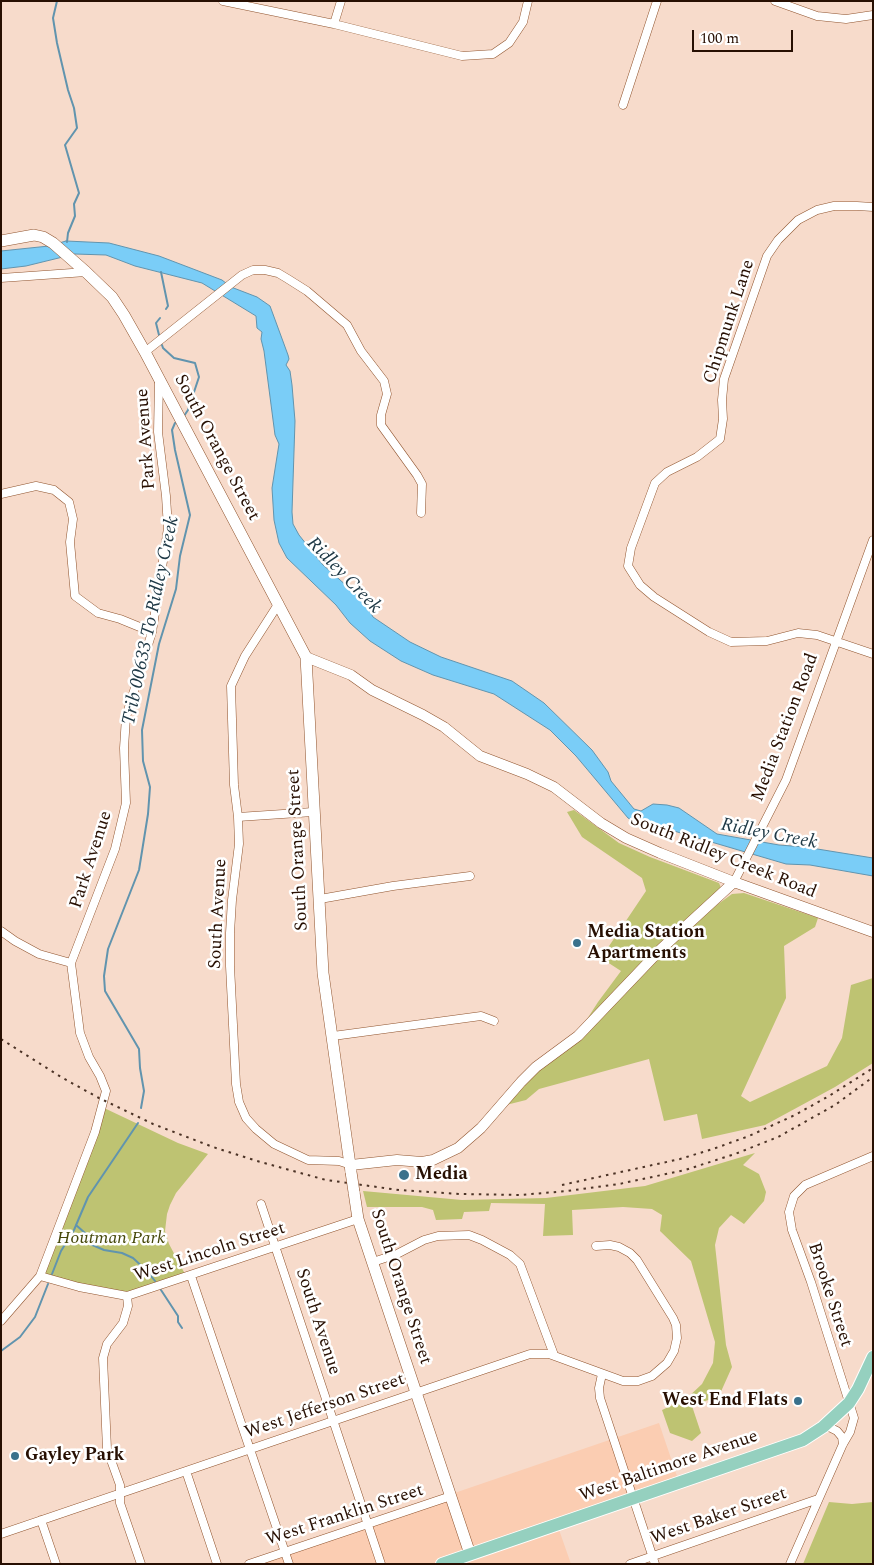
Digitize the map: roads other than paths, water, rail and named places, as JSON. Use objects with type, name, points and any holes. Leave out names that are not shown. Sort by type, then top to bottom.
[{"type":"main road","name":"South Orange Street","points":[[1,241],[34,235],[43,237],[53,243],[112,297],[145,352],[306,657],[323,973],[358,1219],[472,1559]]},
{"type":"main road","name":"West Baltimore Avenue","points":[[442,1564],[472,1559],[633,1499],[798,1442],[823,1427],[849,1403],[873,1358]]},
{"type":"street","points":[[223,1],[334,24],[462,56],[493,54],[509,43],[523,22],[528,1]]},
{"type":"street","points":[[334,24],[341,1]]},
{"type":"street","points":[[623,105],[657,1]]},
{"type":"street","points":[[775,1],[816,16],[846,18],[873,15]]},
{"type":"street","name":"Chipmunk Lane","points":[[873,207],[834,206],[816,210],[798,220],[778,240],[767,256],[724,379],[723,419],[720,439],[697,457],[667,472],[655,483],[631,548],[628,566],[640,585],[654,597],[709,632],[731,642],[767,641],[798,633],[817,634],[873,654]]},
{"type":"street","points":[[145,352],[242,274],[253,270],[278,273],[307,291],[348,324],[361,351],[384,381],[387,394],[381,414],[381,425],[422,484],[421,513]]},
{"type":"street","points":[[1,278],[86,272]]},
{"type":"street","name":"Park Avenue","points":[[40,1276],[95,1132],[106,1091],[89,1057],[80,1033],[72,964],[115,850],[126,803],[124,748],[126,717],[152,632],[168,528],[158,432],[158,377]]},
{"type":"street","points":[[1,494],[36,486],[54,490],[69,502],[73,519],[70,542],[75,596],[98,613],[120,619],[152,632]]},
{"type":"street","name":"Media Station Road","points":[[351,1169],[397,1160],[422,1162],[433,1160],[446,1155],[464,1144],[481,1128],[531,1072],[578,1036],[660,949],[734,882],[786,780],[873,540]]},
{"type":"street","name":"South Avenue","points":[[279,603],[245,656],[231,686],[234,785],[239,844],[232,900],[230,966],[236,1084],[239,1102],[246,1118],[274,1144],[300,1158],[317,1162],[338,1161],[351,1169]]},
{"type":"street","name":"South Ridley Creek Road","points":[[306,657],[351,675],[372,690],[423,714],[444,727],[480,756],[527,774],[554,787],[602,823],[626,838],[734,882],[873,932]]},
{"type":"street","points":[[238,817],[314,812]]},
{"type":"street","points":[[320,899],[393,886],[470,876]]},
{"type":"street","points":[[1,931],[15,942],[39,954],[72,964]]},
{"type":"street","points":[[333,1036],[481,1016],[494,1021]]},
{"type":"street","name":"Brooke Street","points":[[790,1564],[854,1420],[811,1282],[792,1230],[789,1212],[794,1196],[805,1185],[873,1156]]},
{"type":"street","name":"South Avenue","points":[[261,1204],[381,1564]]},
{"type":"street","name":"West Lincoln Street","points":[[40,1276],[79,1287],[127,1296],[358,1219]]},
{"type":"street","points":[[373,1262],[438,1236],[470,1235],[482,1240],[510,1255],[520,1264],[554,1355]]},
{"type":"street","name":"West Jefferson Street","points":[[1,1534],[530,1354],[543,1353],[554,1355],[623,1381],[644,1379],[652,1376],[663,1368],[676,1346],[677,1331],[668,1309],[637,1260],[630,1253],[619,1247],[596,1246]]},
{"type":"street","points":[[1,1321],[40,1276]]},
{"type":"street","points":[[190,1276],[289,1564]]},
{"type":"street","points":[[127,1296],[128,1306],[123,1323],[107,1344],[103,1358],[107,1449],[120,1485],[120,1503],[141,1564]]},
{"type":"street","points":[[602,1374],[599,1393],[654,1560]]},
{"type":"street","points":[[823,1427],[837,1430],[842,1437],[843,1444]]},
{"type":"street","points":[[186,1471],[217,1564]]},
{"type":"street","name":"West Franklin Street","points":[[249,1564],[451,1496]]},
{"type":"street","name":"West Baker Street","points":[[630,1564],[654,1560],[818,1499]]},
{"type":"street","points":[[41,1520],[56,1564]]},
{"type":"water","points":[[66,241],[109,243],[159,256],[222,280],[231,287],[257,297],[270,306],[288,355],[289,359],[286,365],[290,371],[292,385],[295,421],[293,524],[299,535],[323,565],[364,601],[373,617],[410,642],[441,657],[512,681],[544,703],[592,750],[608,772],[611,781],[634,809],[641,811],[653,804],[667,805],[679,808],[717,834],[873,858],[873,876],[810,865],[786,864],[674,831],[640,825],[628,818],[576,756],[550,730],[494,694],[433,675],[401,661],[370,641],[287,558],[279,543],[274,520],[272,488],[279,444],[275,435],[261,339],[262,332],[257,328],[256,316],[202,283],[135,266],[106,255],[75,254],[26,266],[1,269],[1,251],[49,246]]},
{"type":"waterway","points":[[57,1],[53,18],[77,128],[65,145],[79,193],[74,204],[75,216],[68,233],[67,242]]},
{"type":"waterway","name":"Trib 00633 To Ridley Creek","points":[[161,272],[168,306],[166,309]]},
{"type":"waterway","name":"Trib 00633 To Ridley Creek","points":[[159,335],[156,323],[160,318]]},
{"type":"waterway","name":"Trib 00633 To Ridley Creek","points":[[162,345],[174,358],[195,363],[199,377],[188,410],[184,416]]},
{"type":"waterway","name":"Trib 00633 To Ridley Creek","points":[[141,1108],[144,1091],[139,1049],[105,991],[104,976],[108,949],[139,870],[148,814],[150,787],[143,761],[142,730],[159,644],[176,589],[180,556],[190,515],[175,450],[172,430],[175,423]]},
{"type":"waterway","name":"Trib 00633 To Ridley Creek","points":[[52,1274],[61,1251],[74,1230],[88,1197],[138,1123]]},
{"type":"waterway","points":[[76,1225],[85,1233],[90,1244],[133,1258],[155,1281]]},
{"type":"waterway","name":"Trib 00633 To Ridley Creek","points":[[1,1351],[20,1337],[35,1317],[48,1284]]},
{"type":"waterway","points":[[161,1290],[178,1316],[178,1322],[182,1328]]},
{"type":"railway","points":[[1,1039],[61,1077],[99,1098],[153,1124],[213,1147],[326,1180],[399,1190],[459,1194],[520,1195],[567,1191],[619,1184],[685,1170],[735,1154],[778,1137],[835,1105],[873,1077]]},
{"type":"railway","points":[[562,1185],[680,1159],[749,1136],[795,1115],[873,1068]]},
{"type":"place","name":"Media Station Apartments","points":[[577,943]]},
{"type":"place","name":"Media","points":[[404,1175]]},
{"type":"place","name":"West End Flats","points":[[798,1401]]},
{"type":"place","name":"Gayley Park","points":[[15,1456]]},
{"type":"water label","name":"Ridley Creek","points":[[343,576]]},
{"type":"water label","name":"Ridley Creek","points":[[769,835]]},
{"type":"park label","name":"Houtman Park","points":[[111,1239]]}]
